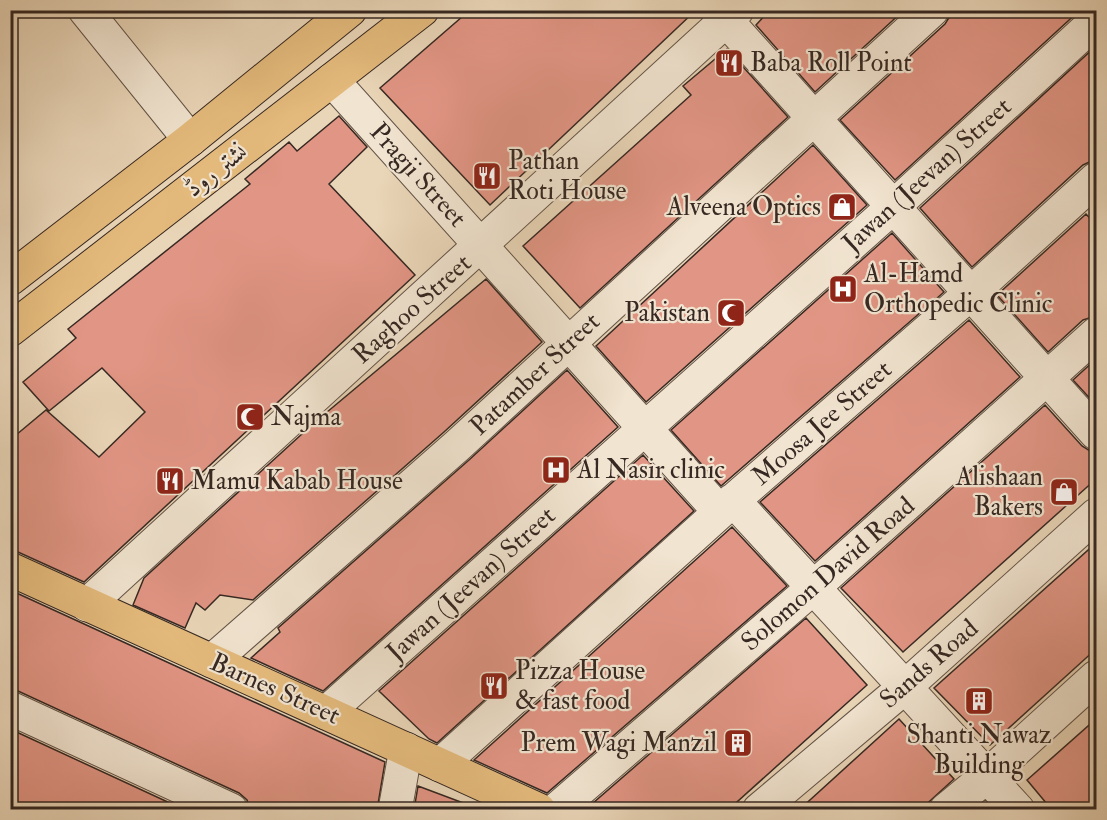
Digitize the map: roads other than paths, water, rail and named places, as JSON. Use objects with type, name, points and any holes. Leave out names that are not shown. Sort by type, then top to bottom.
[{"type":"main road","name":"نشتر روڈ","points":[[10,279],[190,140],[350,10]]},
{"type":"main road","name":"نشتر روڈ","points":[[10,330],[422,10]]},
{"type":"main road","name":"Barnes Street","points":[[10,569],[539,810]]},
{"type":"street","points":[[85,10],[190,140]]},
{"type":"street","name":"Patamber Street","points":[[212,660],[457,446],[932,10]]},
{"type":"street","points":[[727,14],[814,119],[1096,433]]},
{"type":"street","name":"Raghoo Street","points":[[87,605],[481,246],[727,14]]},
{"type":"street","name":"Jawan (Jeevan) Street","points":[[326,713],[893,207],[1096,21]]},
{"type":"street","name":"Pragji Street","points":[[332,80],[645,429],[814,587],[1018,810]]},
{"type":"street","name":"Moosa Jee Street","points":[[440,765],[727,506],[971,293],[1096,179]]},
{"type":"street","name":"Solomon David Road","points":[[556,810],[814,587],[1096,334]]},
{"type":"street","name":"Sands Road","points":[[759,810],[906,686],[1096,515]]},
{"type":"street","points":[[946,810],[1096,677]]},
{"type":"street","points":[[10,708],[231,810]]},
{"type":"street","points":[[395,810],[406,749]]},
{"type":"place","name":"Baba Roll Point","points":[[729,63]]},
{"type":"place","name":"Pathan Roti House","points":[[487,176]]},
{"type":"place","name":"Alveena Optics","points":[[842,207]]},
{"type":"place","name":"Al-Hamd Orthopedic Clinic","points":[[843,289]]},
{"type":"place","name":"Pakistan","points":[[731,313]]},
{"type":"place","name":"Najma","points":[[250,417]]},
{"type":"place","name":"Al Nasir clinic","points":[[556,470]]},
{"type":"place","name":"Mamu Kabab House","points":[[170,481]]},
{"type":"place","name":"Alishaan Bakers","points":[[1064,492]]},
{"type":"place","name":"Pizza House & fast food","points":[[494,686]]},
{"type":"place","name":"Shanti Nawaz Building","points":[[979,701]]},
{"type":"place","name":"Prem Wagi Manzil","points":[[738,743]]}]
